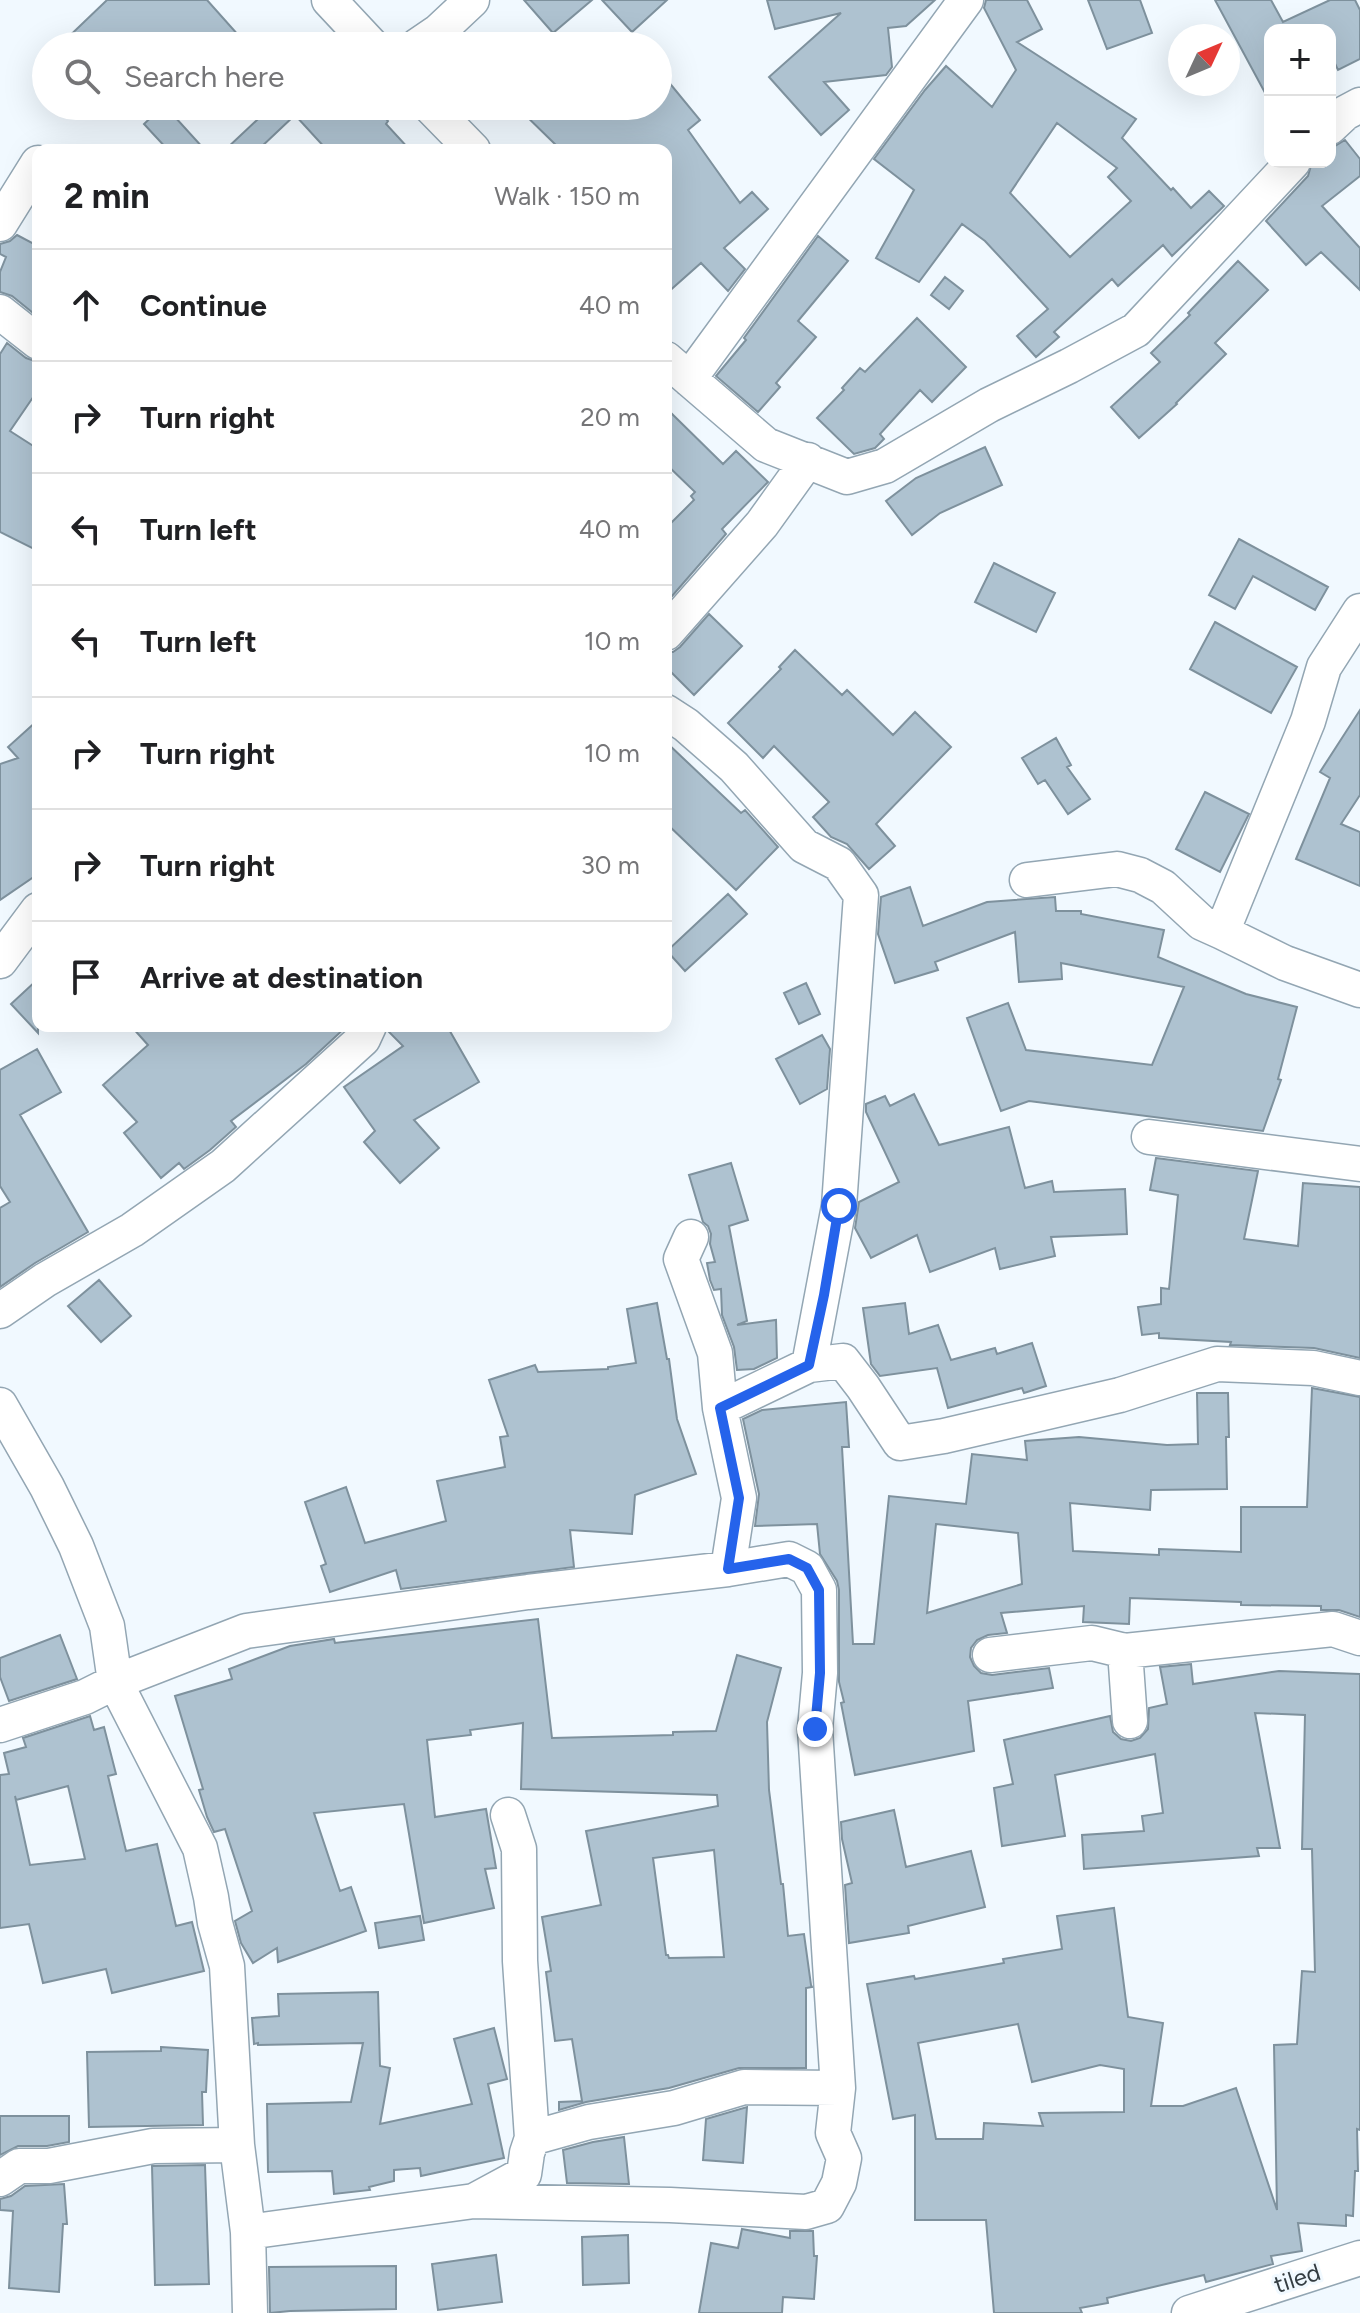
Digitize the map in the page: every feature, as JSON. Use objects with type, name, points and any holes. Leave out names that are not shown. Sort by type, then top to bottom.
[{"type":"street","points":[[329,0],[359,32]]},
{"type":"street","points":[[438,32],[472,0]]},
{"type":"street","points":[[966,0],[677,369],[766,445],[847,477],[885,466],[989,405],[1136,330],[1287,168]]},
{"type":"street","points":[[1336,121],[1360,105]]},
{"type":"street","points":[[442,120],[463,144]]},
{"type":"street","points":[[0,224],[32,173]]},
{"type":"street","points":[[0,312],[32,337]]},
{"type":"street","points":[[672,626],[762,524],[808,460]]},
{"type":"street","points":[[1222,932],[1308,721],[1324,667],[1360,611]]},
{"type":"street","points":[[672,716],[734,767],[804,846],[839,864],[861,895],[839,1206],[809,1365]]},
{"type":"street","points":[[1027,880],[1117,869],[1140,875],[1163,887],[1202,923],[1285,963],[1360,990]]},
{"type":"street","points":[[0,961],[32,918]]},
{"type":"street","points":[[0,1311],[45,1280],[132,1230],[223,1166],[363,1039],[366,1032]]},
{"type":"street","points":[[1149,1137],[1360,1164]]},
{"type":"street","points":[[691,1237],[681,1259],[715,1353],[720,1408],[739,1498],[728,1569]]},
{"type":"street","points":[[720,1408],[809,1365],[843,1361],[900,1443],[944,1436],[1120,1395],[1217,1364],[1313,1368],[1360,1378]]},
{"type":"street","points":[[0,1405],[47,1487],[76,1546],[107,1626],[115,1682],[200,1848],[227,1966],[237,2145],[248,2232],[250,2313]]},
{"type":"street","points":[[0,1725],[85,1697],[115,1682],[246,1631],[789,1559],[807,1568],[819,1590],[820,1673],[815,1729],[838,2088],[833,2133],[844,2158],[839,2183],[827,2206],[806,2212],[670,2205],[474,2201],[248,2232]]},
{"type":"street","points":[[990,1655],[1092,1643],[1125,1651],[1333,1629],[1360,1638]]},
{"type":"street","points":[[1125,1651],[1130,1721]]},
{"type":"street","points":[[474,2201],[524,2174],[532,2138],[520,1961],[519,1849],[508,1815]]},
{"type":"street","points":[[532,2138],[589,2122],[674,2108],[744,2087],[838,2088]]},
{"type":"street","points":[[0,2179],[19,2166],[49,2166],[153,2146],[237,2145]]},
{"type":"street","name":"tiled","points":[[1189,2313],[1360,2258]]},
{"type":"building","points":[[107,0],[207,0],[236,32],[74,32]]},
{"type":"building","points":[[524,0],[592,0],[554,32]]},
{"type":"building","points":[[602,0],[667,0],[632,32]]},
{"type":"building","points":[[767,0],[935,0],[906,26],[888,28],[892,67],[886,75],[824,82],[849,110],[821,135],[769,77],[841,13],[775,29]]},
{"type":"building","points":[[986,0],[1027,0],[1042,29],[1017,42],[1136,119],[1122,138],[1191,208],[1209,191],[1224,206],[1172,256],[1163,245],[1118,286],[1112,279],[1054,332],[1059,337],[1036,357],[1017,336],[1048,309],[985,241],[962,224],[919,282],[876,258],[914,190],[874,159],[925,90],[946,66],[992,107],[1016,70],[984,8]],"holes":[[[1057,123],[1117,168],[1108,177],[1131,201],[1070,257],[1010,193]]]},
{"type":"building","points":[[1088,0],[1140,0],[1152,33],[1107,49]]},
{"type":"building","points":[[1215,0],[1271,0],[1283,22],[1330,0],[1355,0],[1360,10],[1360,59],[1338,70],[1336,24],[1264,24],[1264,91],[1240,46],[1240,24],[1228,24]]},
{"type":"building","points":[[672,86],[700,120],[688,130],[740,203],[752,192],[768,209],[724,248],[745,269],[728,291],[701,263],[672,289],[672,144],[555,144],[530,120],[672,120]]},
{"type":"building","points":[[148,120],[178,120],[200,144],[162,144],[144,124]]},
{"type":"building","points":[[257,120],[290,120],[264,144],[231,144]]},
{"type":"building","points":[[300,120],[387,120],[386,124],[404,144],[322,144]]},
{"type":"building","points":[[1345,140],[1360,159],[1360,176],[1322,206],[1360,248],[1360,290],[1321,252],[1306,265],[1266,221],[1308,176],[1310,168],[1336,168],[1336,145]]},
{"type":"building","points":[[17,235],[32,243],[32,312],[12,296],[0,292],[0,272],[6,257],[0,254],[0,244]]},
{"type":"building","points":[[818,236],[848,261],[798,321],[816,337],[776,383],[780,387],[758,412],[716,376],[746,340],[744,338]]},
{"type":"building","points":[[1238,261],[1268,290],[1215,343],[1226,354],[1139,438],[1111,407],[1160,362],[1151,353]]},
{"type":"building","points":[[945,277],[963,291],[949,309],[931,295]]},
{"type":"building","points":[[917,318],[966,367],[932,402],[920,390],[880,434],[884,439],[875,448],[854,454],[817,418],[860,368],[865,372]]},
{"type":"building","points":[[7,343],[32,360],[32,399],[10,431],[32,445],[32,548],[0,532],[0,354]]},
{"type":"building","points":[[672,414],[723,464],[736,451],[768,482],[722,529],[726,534],[672,596],[672,522],[694,500],[691,496],[695,492],[672,470]]},
{"type":"building","points":[[985,447],[1002,485],[940,513],[912,535],[886,501],[916,478]]},
{"type":"building","points":[[1239,539],[1328,587],[1315,610],[1253,576],[1235,609],[1209,595]]},
{"type":"building","points":[[994,563],[1055,593],[1036,632],[975,602]]},
{"type":"building","points":[[709,614],[742,646],[694,695],[672,673],[672,652]]},
{"type":"building","points":[[1215,622],[1297,667],[1271,713],[1190,669]]},
{"type":"building","points":[[795,650],[842,695],[847,690],[893,735],[915,712],[951,747],[876,824],[895,846],[869,869],[847,844],[831,837],[813,817],[829,802],[774,746],[763,758],[728,723],[781,669],[779,667]]},
{"type":"building","points":[[1360,710],[1360,795],[1341,824],[1360,832],[1360,886],[1296,859],[1330,778],[1320,772]]},
{"type":"building","points":[[32,725],[32,878],[0,900],[0,764],[18,758],[8,747]]},
{"type":"building","points":[[1056,738],[1071,765],[1067,767],[1090,799],[1068,814],[1045,780],[1038,784],[1022,758]]},
{"type":"building","points":[[672,748],[741,813],[745,810],[778,847],[736,890],[672,829]]},
{"type":"building","points":[[1205,792],[1249,814],[1220,872],[1176,849]]},
{"type":"building","points":[[910,887],[923,926],[987,902],[1055,897],[1056,911],[1081,911],[1081,914],[1164,930],[1158,957],[1246,994],[1297,1007],[1278,1079],[1281,1080],[1263,1131],[1029,1101],[1001,1111],[967,1018],[1008,1003],[1026,1050],[1152,1065],[1184,987],[1061,963],[1062,979],[1019,982],[1015,932],[935,962],[938,970],[895,983],[878,934],[881,897]]},
{"type":"building","points":[[728,894],[747,914],[685,971],[672,957],[672,946]]},
{"type":"building","points":[[806,983],[820,1014],[799,1024],[784,993]]},
{"type":"building","points":[[32,985],[32,1027],[11,1004]]},
{"type":"building","points":[[136,1032],[341,1032],[306,1064],[231,1121],[236,1127],[210,1150],[184,1169],[179,1163],[161,1178],[124,1133],[137,1122],[103,1085],[148,1045]]},
{"type":"building","points":[[389,1032],[450,1032],[479,1082],[414,1120],[439,1148],[400,1183],[364,1142],[375,1131],[344,1087],[403,1046]]},
{"type":"building","points":[[822,1035],[830,1049],[827,1089],[800,1104],[776,1059]]},
{"type":"building","points":[[37,1049],[61,1092],[20,1115],[88,1232],[0,1287],[0,1208],[10,1202],[0,1186],[0,1070]]},
{"type":"building","points":[[914,1094],[939,1145],[1009,1127],[1025,1188],[1052,1181],[1054,1192],[1125,1189],[1127,1234],[1051,1237],[1055,1256],[1000,1269],[995,1248],[930,1272],[917,1235],[871,1258],[855,1228],[859,1202],[899,1182],[866,1112],[866,1104],[885,1096],[890,1106]]},
{"type":"building","points":[[1156,1158],[1258,1171],[1244,1239],[1298,1246],[1303,1183],[1360,1187],[1360,1358],[1314,1348],[1230,1345],[1231,1342],[1159,1338],[1159,1333],[1142,1335],[1138,1307],[1161,1304],[1161,1288],[1169,1289],[1178,1195],[1150,1190]]},
{"type":"building","points":[[731,1163],[748,1220],[729,1226],[747,1321],[737,1325],[776,1320],[777,1358],[754,1369],[737,1370],[734,1347],[722,1315],[721,1289],[714,1290],[710,1280],[707,1263],[715,1262],[710,1244],[711,1234],[703,1222],[689,1175]]},
{"type":"building","points":[[99,1280],[131,1316],[101,1342],[68,1306]]},
{"type":"building","points":[[657,1303],[677,1419],[696,1474],[635,1495],[632,1534],[570,1530],[574,1567],[401,1589],[396,1570],[330,1592],[321,1566],[326,1564],[305,1502],[346,1487],[365,1543],[446,1521],[437,1481],[505,1467],[500,1437],[508,1436],[489,1380],[535,1365],[538,1372],[608,1369],[636,1363],[627,1309]]},
{"type":"building","points":[[905,1303],[909,1334],[938,1325],[951,1360],[995,1348],[997,1354],[1032,1343],[1046,1386],[1024,1393],[1022,1388],[948,1408],[937,1368],[880,1376],[871,1364],[863,1308]]},
{"type":"building","points":[[1312,1388],[1360,1397],[1360,1617],[1339,1610],[1321,1610],[1321,1606],[1130,1598],[1129,1624],[1083,1622],[1084,1606],[1001,1613],[1007,1633],[977,1640],[971,1648],[970,1657],[974,1666],[981,1673],[992,1675],[1049,1668],[1053,1688],[968,1701],[974,1751],[855,1775],[839,1682],[837,1581],[820,1554],[817,1524],[755,1526],[759,1494],[743,1419],[762,1410],[846,1402],[849,1447],[842,1447],[853,1644],[874,1644],[889,1496],[966,1504],[972,1454],[1027,1460],[1025,1441],[1079,1437],[1167,1445],[1198,1444],[1197,1393],[1228,1393],[1227,1489],[1151,1490],[1150,1510],[1070,1503],[1073,1551],[1159,1555],[1159,1549],[1241,1552],[1241,1507],[1307,1507]],"holes":[[[936,1524],[1018,1533],[1022,1584],[927,1613]]]},
{"type":"building","points":[[538,1619],[552,1738],[716,1731],[737,1655],[781,1668],[767,1722],[769,1790],[788,1936],[804,1934],[812,1987],[806,1988],[806,2068],[739,2068],[669,2088],[586,2102],[559,2110],[559,2102],[582,2101],[572,2039],[555,2041],[546,1972],[551,1971],[542,1917],[601,1905],[586,1831],[718,1806],[717,1795],[521,1789],[523,1723],[470,1730],[471,1735],[427,1740],[435,1817],[486,1809],[496,1868],[485,1869],[494,1908],[424,1923],[404,1804],[314,1813],[340,1891],[351,1887],[366,1931],[278,1962],[277,1948],[253,1963],[241,1943],[235,1921],[252,1911],[225,1829],[214,1832],[207,1817],[199,1790],[203,1789],[175,1696],[232,1679],[229,1669],[290,1646],[334,1639],[335,1643]],"holes":[[[714,1850],[724,1957],[669,1958],[666,1955],[653,1858]]]},
{"type":"building","points":[[60,1635],[77,1679],[9,1701],[0,1677],[0,1658]]},
{"type":"building","points":[[1191,1664],[1193,1684],[1279,1671],[1360,1674],[1360,2130],[1357,2129],[1358,2171],[1355,2171],[1353,2216],[1346,2215],[1346,2226],[1298,2223],[1302,2251],[1271,2256],[1273,2264],[1206,2282],[1204,2275],[1107,2298],[1108,2303],[1080,2308],[1082,2313],[994,2313],[986,2220],[915,2220],[915,2115],[893,2119],[867,1984],[914,1976],[915,1979],[1062,1949],[1057,1916],[1114,1908],[1128,2017],[1163,2023],[1151,2106],[1183,2106],[1236,2088],[1277,2210],[1274,2045],[1297,2044],[1302,1971],[1315,1972],[1312,1849],[1302,1849],[1305,1715],[1255,1713],[1280,1848],[1257,1848],[1259,1856],[1084,1869],[1082,1835],[1144,1831],[1142,1816],[1163,1813],[1155,1754],[1055,1775],[1065,1836],[1002,1846],[994,1788],[1013,1784],[1004,1740],[1110,1716],[1113,1732],[1121,1739],[1131,1741],[1140,1738],[1148,1729],[1149,1708],[1167,1704],[1160,1667]],"holes":[[[1018,2024],[1032,2082],[1100,2065],[1124,2069],[1124,2112],[1039,2113],[1043,2126],[984,2123],[983,2139],[936,2139],[918,2043]]]},
{"type":"building","points":[[90,1716],[94,1730],[104,1727],[116,1774],[108,1776],[126,1851],[157,1844],[176,1926],[192,1922],[204,1971],[112,1993],[106,1969],[43,1983],[29,1924],[0,1928],[0,1775],[9,1774],[4,1753],[26,1747],[23,1738]],"holes":[[[68,1786],[85,1859],[30,1865],[15,1796],[16,1800]]]},
{"type":"building","points":[[894,1810],[906,1867],[971,1851],[985,1907],[908,1926],[909,1933],[849,1943],[845,1885],[852,1883],[841,1822]]},
{"type":"building","points":[[420,1916],[424,1940],[379,1948],[375,1923]]},
{"type":"building","points":[[378,1992],[380,2066],[390,2068],[380,2124],[472,2104],[454,2039],[494,2028],[507,2079],[488,2084],[504,2158],[421,2176],[420,2168],[394,2170],[394,2181],[369,2187],[370,2190],[334,2194],[332,2171],[268,2172],[267,2104],[351,2102],[363,2043],[258,2045],[254,2044],[252,2018],[279,2016],[278,1994]]},
{"type":"building","points":[[161,2047],[208,2050],[206,2092],[202,2092],[203,2125],[89,2127],[87,2052],[161,2051]]},
{"type":"building","points":[[747,2107],[743,2163],[703,2160],[706,2119]]},
{"type":"building","points":[[0,2116],[69,2116],[69,2142],[18,2146],[0,2155]]},
{"type":"building","points":[[624,2137],[629,2184],[567,2183],[563,2150]]},
{"type":"building","points":[[205,2165],[209,2284],[155,2285],[152,2166]]},
{"type":"building","points":[[64,2184],[67,2224],[63,2224],[59,2292],[9,2288],[13,2211],[0,2210],[0,2199],[11,2196],[25,2186]]},
{"type":"building","points":[[742,2229],[790,2238],[790,2231],[813,2231],[814,2256],[817,2256],[814,2299],[783,2297],[782,2313],[699,2313],[711,2243],[738,2248]]},
{"type":"building","points":[[628,2235],[629,2283],[583,2285],[582,2237]]},
{"type":"building","points":[[496,2255],[502,2302],[438,2310],[432,2264]]},
{"type":"building","points":[[396,2266],[396,2309],[270,2313],[269,2267]]},
{"type":"route","points":[[815,1729],[820,1673],[819,1590],[807,1568],[789,1559],[728,1569],[739,1498],[720,1408],[809,1365],[839,1206]]}]
